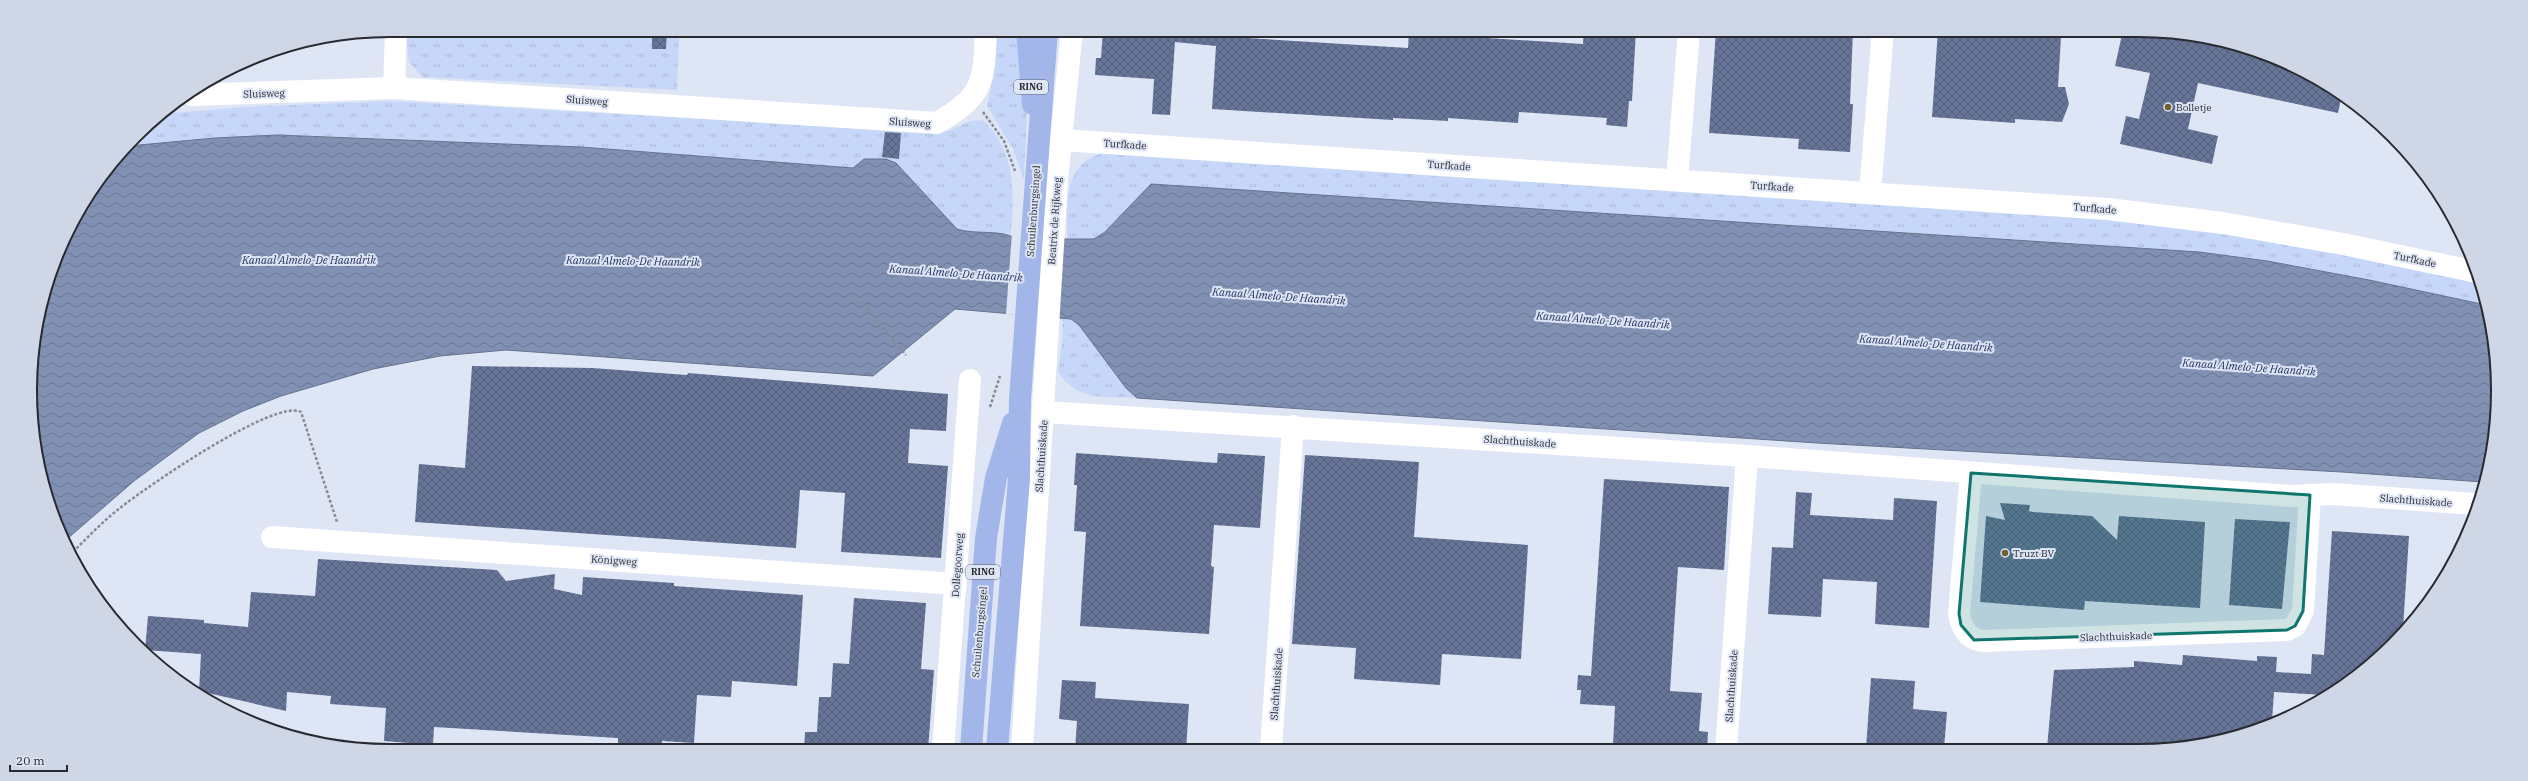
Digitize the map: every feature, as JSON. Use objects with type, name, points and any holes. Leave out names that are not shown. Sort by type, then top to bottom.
[{"type":"main road","name":"Schuilenburgsingel","points":[[1027,37],[1028,65],[1038,143]]},
{"type":"main road","name":"Schuilenburgsingel","points":[[997,744],[1019,479],[1020,399],[1038,143],[1046,66],[1047,37]]},
{"type":"main road","name":"Schuilenburgsingel","points":[[971,744],[986,538],[996,478],[1020,399]]},
{"type":"street","points":[[394,88],[396,37]]},
{"type":"street","name":"Sluisweg","points":[[197,95],[394,88],[937,123],[960,110],[973,97],[982,81],[985,37]]},
{"type":"street","name":"Beatrix de Rijkweg","points":[[1044,412],[1047,324],[1071,37]]},
{"type":"street","points":[[1677,180],[1688,37]]},
{"type":"street","points":[[1870,193],[1882,37]]},
{"type":"street","name":"Turfkade","points":[[1062,140],[2108,209],[2224,223],[2343,244],[2470,271]]},
{"type":"street","name":"Dollegoorweg","points":[[943,744],[970,380]]},
{"type":"street","name":"Slachthuiskade","points":[[1022,744],[1044,412],[1293,426],[1747,456],[2284,495],[2332,494],[2472,504]]},
{"type":"street","name":"Slachthuiskade","points":[[1271,744],[1293,426]]},
{"type":"street","name":"Slachthuiskade","points":[[1726,744],[1747,456]]},
{"type":"street","name":"Slachthuiskade","points":[[1971,473],[1959,614],[1961,625],[1966,632],[1974,640],[1984,641],[2287,630],[2295,626],[2303,611],[2310,495]]},
{"type":"street","name":"Königweg","points":[[272,537],[343,540],[956,584]]},
{"type":"path","name":"Schuilenburgsingel","points":[[973,97],[1004,141],[1016,175]]},
{"type":"path","points":[[860,301],[906,355]]},
{"type":"path","points":[[987,414],[1001,372]]},
{"type":"path","points":[[75,550],[120,508],[200,452],[246,428],[292,409],[301,412],[343,540]]},
{"type":"highlighted area","points":[[1971,473],[2310,495],[2303,611],[2295,626],[2287,630],[1984,641],[1974,640],[1961,625],[1959,614]]},
{"type":"green space","points":[[406,37],[679,38],[677,90],[423,77],[409,62]]},
{"type":"green space","points":[[995,37],[1022,37],[1027,113],[1024,180],[1013,149],[987,106],[994,75]]},
{"type":"green space","points":[[390,101],[932,132],[949,131],[970,121],[982,120],[1002,145],[1011,173],[1013,203],[1011,234],[970,232],[957,229],[896,163],[891,160],[864,159],[853,168],[581,147],[277,135],[215,138],[137,145],[171,113],[244,107]]},
{"type":"green space","points":[[1110,151],[2102,217],[2250,236],[2473,280],[2480,304],[2369,280],[2267,261],[2084,244],[1151,184],[1105,232],[1094,239],[1067,240],[1067,210],[1070,184],[1075,173],[1083,164],[1094,156]]},
{"type":"green space","points":[[1062,318],[1070,319],[1079,325],[1126,388],[1137,398],[1093,396],[1074,388],[1066,381],[1058,372],[1063,334]]},
{"type":"water","name":"Kanaal Almelo-De Haandrik","points":[[277,135],[581,147],[853,168],[864,159],[886,159],[896,163],[957,229],[972,232],[1004,234],[1016,239],[1094,239],[1105,232],[1151,184],[2199,252],[2267,261],[2369,280],[2480,304],[2488,344],[2490,367],[2491,390],[2488,437],[2479,482],[2342,472],[1817,443],[1137,398],[1126,388],[1079,325],[1071,319],[955,309],[873,376],[506,350],[440,356],[373,369],[281,396],[243,411],[199,433],[134,481],[69,537],[49,482],[44,459],[40,437],[37,390],[40,344],[44,322],[49,299],[64,255],[73,234],[97,194],[110,175],[137,145],[215,138]]},
{"type":"pier","points":[[1012,233],[1016,237],[1042,237],[1059,320],[1006,314]]},
{"type":"building","points":[[652,37],[667,37],[666,49],[652,49]]},
{"type":"building","points":[[1102,37],[1232,37],[1408,48],[1409,37],[1472,37],[1583,44],[1584,37],[1636,37],[1632,101],[1629,101],[1627,127],[1606,125],[1607,118],[1519,112],[1518,123],[1448,118],[1448,121],[1393,118],[1393,120],[1212,109],[1216,46],[1175,42],[1170,115],[1152,114],[1154,79],[1095,75],[1096,58],[1101,58]]},
{"type":"building","points":[[1716,37],[1853,37],[1850,104],[1853,104],[1850,152],[1798,149],[1799,139],[1709,133]]},
{"type":"building","points":[[1938,37],[2061,37],[2058,87],[2065,87],[2069,104],[2062,122],[2015,119],[2015,123],[1932,117]]},
{"type":"building","name":"Bolletje","points":[[2121,37],[2184,40],[2229,49],[2273,64],[2314,84],[2340,101],[2338,113],[2198,83],[2188,129],[2218,136],[2212,164],[2120,144],[2126,116],[2139,119],[2150,73],[2115,66]]},
{"type":"building","points":[[885,132],[901,133],[899,159],[882,157]]},
{"type":"building","points":[[472,366],[592,368],[687,375],[688,373],[948,394],[946,431],[910,429],[908,463],[948,466],[941,558],[841,552],[845,493],[800,490],[796,548],[415,522],[419,464],[465,468]]},
{"type":"building","points":[[1076,453],[1217,463],[1218,453],[1265,456],[1260,528],[1214,525],[1211,566],[1214,567],[1209,634],[1080,626],[1086,532],[1074,531],[1077,485],[1074,485]]},
{"type":"building","points":[[1305,455],[1419,462],[1414,537],[1528,545],[1521,659],[1442,654],[1440,685],[1354,679],[1356,648],[1292,644]]},
{"type":"building","points":[[1604,479],[1729,487],[1724,570],[1678,567],[1670,691],[1702,693],[1699,731],[1708,732],[1707,744],[1613,744],[1615,706],[1580,704],[1581,690],[1577,690],[1578,675],[1591,676]]},
{"type":"building","points":[[1796,492],[1812,493],[1810,515],[1893,520],[1894,498],[1937,501],[1929,628],[1875,624],[1877,582],[1823,579],[1821,617],[1768,614],[1772,547],[1793,548]]},
{"type":"building","points":[[2000,503],[2030,505],[2029,511],[2033,512],[2092,516],[2117,540],[2119,516],[2205,522],[2200,608],[2085,601],[2084,610],[1980,602],[1986,516],[2005,520]]},
{"type":"building","points":[[2235,519],[2290,522],[2282,609],[2229,605]]},
{"type":"building","points":[[2332,531],[2409,536],[2403,624],[2371,656],[2353,671],[2318,695],[2274,692],[2272,717],[2229,732],[2206,737],[2161,743],[2047,744],[2054,670],[2134,667],[2134,661],[2182,665],[2183,655],[2257,661],[2257,656],[2277,657],[2276,672],[2311,674],[2312,654],[2324,655]]},
{"type":"building","points":[[318,559],[497,570],[506,581],[555,574],[554,589],[582,595],[583,577],[674,583],[674,586],[803,595],[797,686],[732,681],[731,697],[697,695],[694,743],[662,741],[662,744],[618,744],[618,738],[434,727],[433,744],[421,744],[384,741],[386,708],[330,704],[331,696],[287,692],[286,711],[208,693],[199,687],[201,654],[151,650],[145,644],[148,616],[204,620],[204,623],[248,627],[251,592],[315,596]]},
{"type":"building","points":[[854,598],[926,603],[921,669],[934,670],[928,744],[804,744],[805,732],[817,732],[819,697],[831,697],[833,663],[849,664]]},
{"type":"building","points":[[1871,678],[1915,681],[1913,709],[1947,712],[1944,744],[1866,744]]},
{"type":"building","points":[[1062,680],[1096,682],[1095,698],[1189,704],[1186,744],[1075,744],[1077,721],[1059,719]]},
{"type":"place","name":"Bolletje","points":[[2168,107]]},
{"type":"place","name":"Truzt BV","points":[[2005,553]]}]
